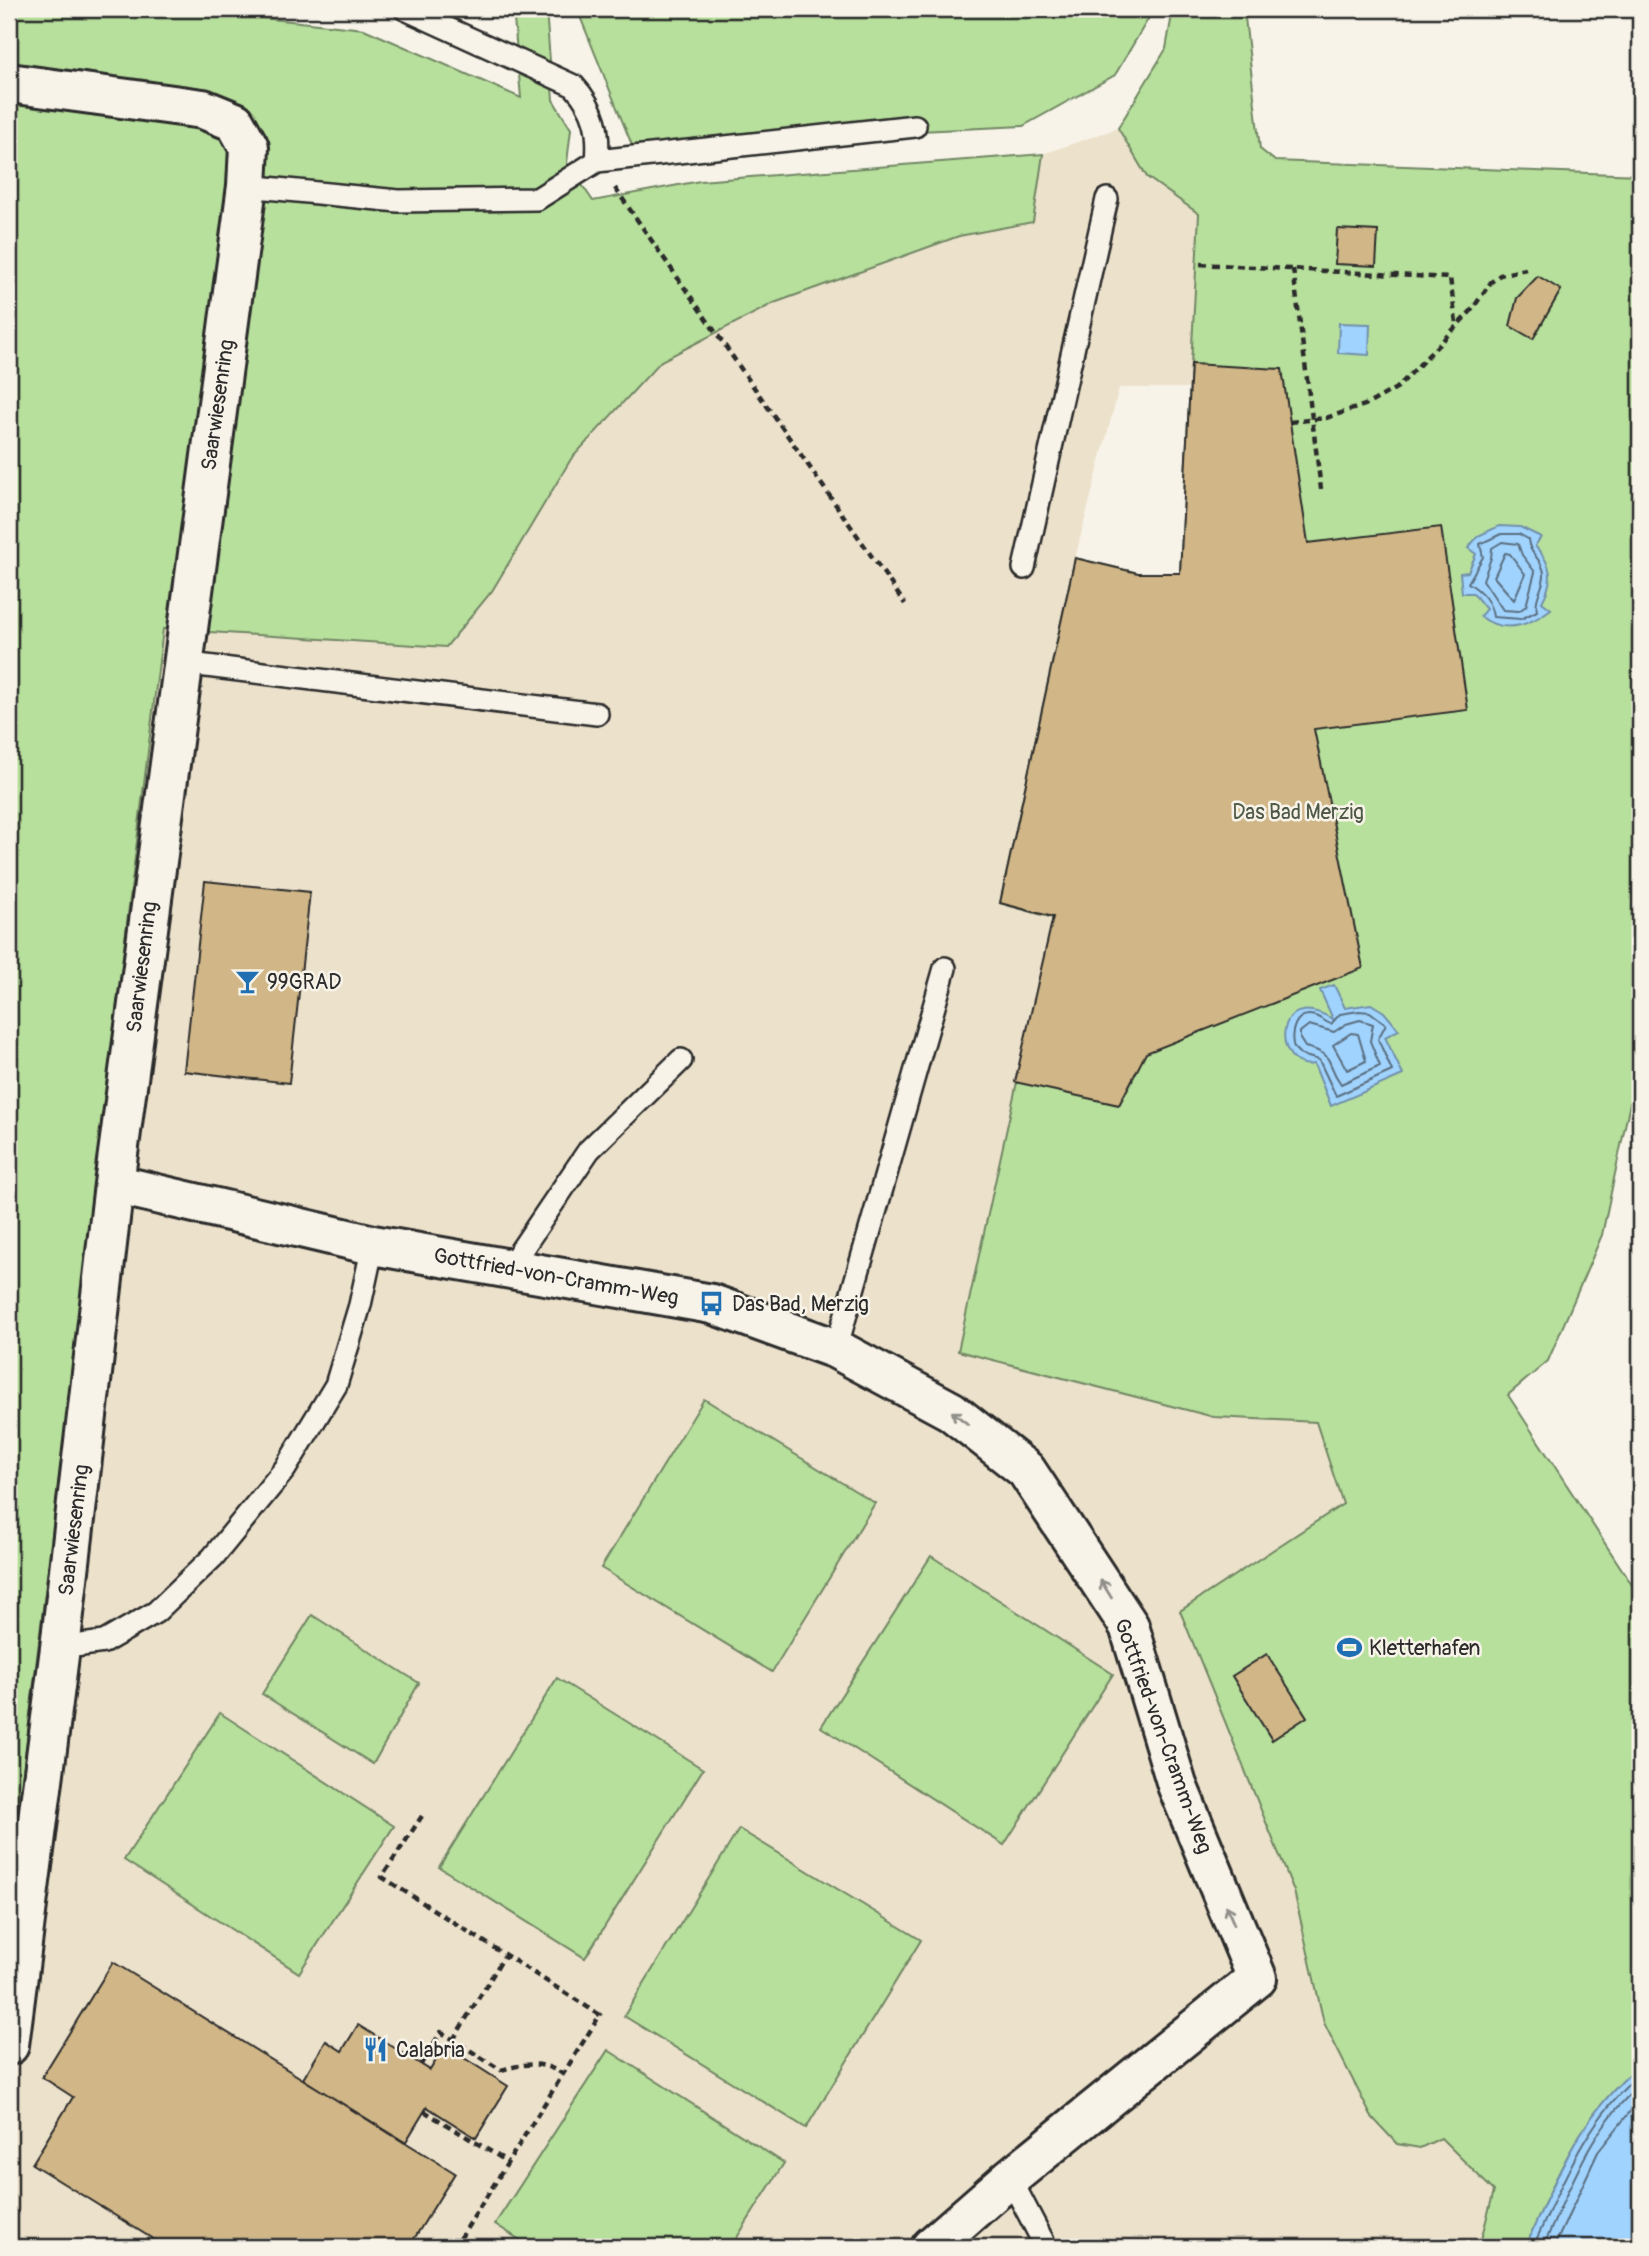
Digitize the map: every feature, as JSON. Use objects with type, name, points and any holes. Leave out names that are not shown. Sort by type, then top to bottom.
[{"type":"street","name":"Saarwiesenring","points":[[9,83],[203,110],[236,122],[249,147],[247,186],[114,1184],[60,1648],[9,2045]]},
{"type":"street","name":"Gottfried-von-Cramm-Weg","points":[[114,1184],[373,1245],[712,1304],[836,1349],[951,1411],[1027,1470],[1129,1626],[1177,1785],[1256,1978],[1010,2178],[917,2238]]},
{"type":"lane","points":[[405,9],[574,86],[588,101],[594,116],[599,139],[597,161]]},
{"type":"lane","points":[[247,186],[398,201],[537,199],[597,161],[915,126]]},
{"type":"lane","points":[[1024,568],[1107,199]]},
{"type":"lane","points":[[182,663],[597,713]]},
{"type":"lane","points":[[836,1349],[945,968]]},
{"type":"lane","points":[[509,1268],[589,1150],[681,1060]]},
{"type":"lane","points":[[60,1648],[104,1642],[156,1612],[214,1558],[285,1469],[335,1385],[360,1305],[373,1245]]},
{"type":"lane","points":[[1010,2178],[1046,2247]]},
{"type":"path","points":[[597,161],[905,604]]},
{"type":"path","points":[[1200,264],[1450,278],[1456,323]]},
{"type":"path","points":[[1293,269],[1321,489]]},
{"type":"path","points":[[1290,422],[1368,404],[1398,387],[1419,368],[1456,323],[1471,311],[1491,282],[1500,275],[1526,269]]},
{"type":"path","points":[[422,1815],[382,1877],[600,2015],[455,2247]]},
{"type":"path","points":[[453,2040],[505,1955]]},
{"type":"path","points":[[421,2064],[441,2032],[500,2070],[527,2063],[549,2065],[564,2074]]},
{"type":"path","points":[[424,2111],[508,2162]]},
{"type":"path","points":[[883,2247],[917,2238]]},
{"type":"shaded area","points":[[1118,128],[1147,177],[1199,214],[1190,388],[1119,388],[1075,558],[1000,902],[1053,917],[958,1351],[1214,1417],[1316,1422],[1343,1504],[1180,1611],[1294,1891],[1324,2023],[1371,2116],[1420,2148],[1441,2137],[1495,2191],[1479,2247],[9,2247],[9,1886],[163,628],[446,646],[492,591],[571,459],[661,361],[774,303],[959,236],[1033,222],[1043,154]]},
{"type":"green space","points":[[9,9],[178,9],[364,29],[521,98],[514,19],[477,9],[546,9],[553,100],[571,129],[567,163],[593,201],[700,181],[1043,154],[1033,222],[959,236],[774,303],[661,361],[571,459],[492,591],[446,647],[163,629],[9,1886]]},
{"type":"green space","points":[[577,9],[1154,9],[1115,75],[1023,126],[632,145]]},
{"type":"green space","name":"Das Bad Merzig","points":[[1173,9],[1244,9],[1260,149],[1275,161],[1640,175],[1640,1056],[1602,1235],[1548,1361],[1508,1395],[1640,1597],[1640,2065],[1619,2085],[1585,2127],[1560,2172],[1525,2247],[1479,2247],[1494,2191],[1441,2138],[1420,2148],[1397,2144],[1371,2116],[1324,2023],[1294,1891],[1180,1611],[1343,1504],[1316,1422],[1214,1417],[958,1351],[1053,918],[1000,903],[1075,558],[1138,573],[1180,573],[1199,214],[1147,177],[1118,128],[1166,49]]},
{"type":"green space","points":[[704,1399],[875,1503],[772,1672],[601,1568]]},
{"type":"green space","points":[[931,1556],[1113,1674],[1004,1845],[821,1727]]},
{"type":"green space","points":[[312,1615],[419,1683],[373,1764],[262,1694]]},
{"type":"green space","points":[[557,1678],[703,1769],[585,1958],[439,1867]]},
{"type":"green space","points":[[220,1713],[394,1826],[299,1973],[124,1860]]},
{"type":"green space","points":[[739,1829],[921,1940],[806,2128],[624,2016]]},
{"type":"green space","points":[[608,2050],[784,2163],[731,2247],[531,2247],[495,2224]]},
{"type":"water","points":[[1339,323],[1370,324],[1369,355],[1338,353]]},
{"type":"water","points":[[1499,526],[1520,527],[1541,537],[1535,546],[1550,573],[1542,602],[1551,609],[1534,620],[1516,626],[1507,627],[1489,622],[1480,616],[1486,609],[1473,593],[1462,593],[1460,573],[1468,572],[1476,554],[1468,548],[1478,536]]},
{"type":"water","points":[[1334,985],[1345,1008],[1371,1004],[1384,1012],[1399,1030],[1385,1037],[1403,1075],[1331,1106],[1314,1064],[1300,1063],[1291,1056],[1285,1044],[1284,1031],[1288,1020],[1298,1012],[1312,1011],[1333,1019],[1320,990]]},
{"type":"water","points":[[1640,2065],[1640,2247],[1525,2247],[1560,2172],[1585,2127],[1619,2085]]},
{"type":"building","points":[[1337,229],[1378,231],[1376,266],[1335,264]]},
{"type":"building","points":[[1538,276],[1561,290],[1533,339],[1510,326],[1517,298]]},
{"type":"building","points":[[1191,364],[1282,369],[1308,543],[1441,527],[1468,710],[1314,729],[1363,968],[1146,1053],[1119,1105],[1015,1082],[1053,917],[1000,903],[1075,558],[1138,573],[1180,573]]},
{"type":"building","name":"99GRAD","points":[[205,881],[310,892],[289,1083],[184,1071]]},
{"type":"building","points":[[1267,1654],[1307,1717],[1272,1740],[1232,1676]]},
{"type":"building","points":[[113,1962],[455,2173],[409,2247],[151,2247],[156,2241],[32,2164],[73,2097],[42,2077]]},
{"type":"building","points":[[358,2025],[430,2070],[445,2046],[508,2086],[476,2138],[427,2107],[405,2143],[303,2079],[326,2041],[342,2051]]},
{"type":"place","name":"99GRAD","points":[[247,982]]},
{"type":"place","name":"Das Bad, Merzig","points":[[712,1304]]},
{"type":"place","name":"Kletterhafen","points":[[1349,1648]]},
{"type":"place","name":"Calabria","points":[[376,2050]]}]
